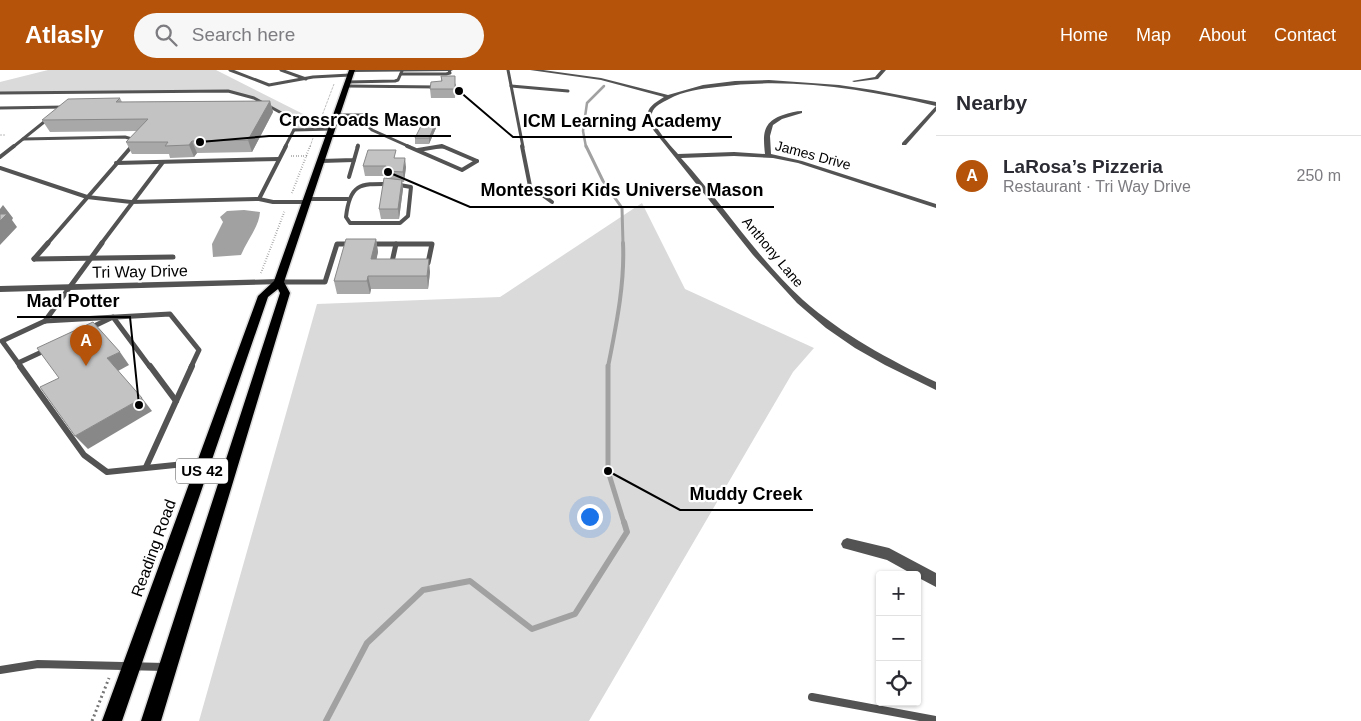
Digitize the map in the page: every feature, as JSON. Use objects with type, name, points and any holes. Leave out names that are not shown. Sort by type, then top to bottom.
[{"type":"main road","name":"Reading Road","points":[[112,721],[206,462],[263,296],[280,282],[349,77]]},
{"type":"main road","name":"Reading Road","points":[[151,721],[285,294],[280,282]]},
{"type":"street","points":[[349,77],[450,70]]},
{"type":"street","points":[[532,70],[547,70],[601,79],[671,96]]},
{"type":"street","points":[[574,70],[620,79],[671,96]]},
{"type":"street","points":[[882,81],[884,70]]},
{"type":"street","name":"Anthony Lane","points":[[936,104],[840,82],[790,76],[745,75],[701,82],[671,96],[652,109],[650,117],[654,126],[772,272],[802,304],[846,337],[936,386]]},
{"type":"street","points":[[840,82],[882,81],[911,98]]},
{"type":"street","points":[[904,144],[936,108]]},
{"type":"street","points":[[768,156],[766,133],[768,126],[777,119],[800,112]]},
{"type":"street","name":"James Drive","points":[[679,156],[734,154],[768,156],[800,162],[936,206]]},
{"type":"street","name":"Tri Way Drive","points":[[0,288],[280,282]]},
{"type":"street","points":[[847,544],[889,554],[936,580]]},
{"type":"lane","points":[[230,70],[265,84],[285,84],[306,79],[337,76],[396,81],[401,72]]},
{"type":"lane","points":[[281,70],[306,79]]},
{"type":"lane","points":[[508,70],[530,186],[552,202]]},
{"type":"lane","points":[[349,77],[440,87]]},
{"type":"lane","points":[[511,86],[568,91]]},
{"type":"lane","points":[[0,94],[228,91],[254,98],[298,122],[259,199]]},
{"type":"lane","points":[[75,97],[81,92]]},
{"type":"lane","points":[[59,110],[69,102]]},
{"type":"lane","points":[[255,104],[264,104]]},
{"type":"lane","points":[[0,108],[70,107]]},
{"type":"lane","points":[[336,115],[367,115],[370,118],[369,127],[372,130],[416,150],[462,170],[477,162],[442,146],[416,150]]},
{"type":"lane","points":[[0,157],[52,116]]},
{"type":"lane","points":[[294,130],[332,129]]},
{"type":"lane","points":[[23,139],[132,139],[134,143],[34,259],[173,257]]},
{"type":"lane","points":[[349,177],[358,145]]},
{"type":"lane","points":[[116,163],[279,159]]},
{"type":"lane","points":[[321,161],[354,160]]},
{"type":"lane","points":[[45,321],[131,202],[163,162]]},
{"type":"lane","points":[[0,168],[87,197],[131,202],[259,199],[272,202],[288,202],[348,199]]},
{"type":"lane","points":[[405,185],[411,188],[408,216],[400,223],[350,223],[346,217],[348,199],[351,193],[359,187],[405,185]]},
{"type":"lane","points":[[280,282],[325,282],[337,244],[357,244]]},
{"type":"lane","points":[[366,244],[432,244],[428,263],[419,263]]},
{"type":"lane","points":[[396,244],[392,262],[401,262]]},
{"type":"lane","points":[[146,467],[199,350],[170,314],[45,321],[2,341],[84,455],[107,472],[206,462]]},
{"type":"lane","points":[[88,330],[114,317]]},
{"type":"lane","points":[[114,317],[176,401]]},
{"type":"lane","points":[[18,363],[53,346]]},
{"type":"lane","points":[[0,670],[38,664],[168,667]]},
{"type":"lane","points":[[812,697],[936,720]]},
{"type":"path","points":[[260,277],[337,76]]},
{"type":"path","points":[[0,135],[5,135]]},
{"type":"path","points":[[284,156],[306,156]]},
{"type":"shaded area","points":[[48,70],[216,70],[317,121],[313,129],[294,130],[298,122],[254,98],[228,91],[0,93],[0,82]]},
{"type":"shaded area","points":[[642,203],[685,289],[814,348],[793,372],[589,721],[199,721],[317,304],[500,297]]},
{"type":"shaded area","points":[[244,210],[260,212],[255,228],[241,255],[213,257],[212,244],[223,222],[220,217],[227,211]]},
{"type":"building","points":[[441,76],[455,76],[455,89],[430,89],[431,82],[442,81]]},
{"type":"building","points":[[120,98],[116,102],[270,101],[248,140],[192,141],[189,145],[165,146],[168,142],[126,142],[148,119],[42,120],[68,99]]},
{"type":"building","points":[[423,122],[436,122],[429,138],[415,138]]},
{"type":"building","points":[[368,150],[396,150],[394,158],[405,158],[403,172],[386,171],[386,166],[363,166]]},
{"type":"building","points":[[384,178],[402,180],[398,209],[379,209]]},
{"type":"building","points":[[0,214],[7,214],[0,221]]},
{"type":"building","points":[[346,239],[376,239],[371,259],[429,259],[427,276],[368,276],[367,281],[334,281]]},
{"type":"building","points":[[93,322],[120,352],[107,358],[142,398],[75,436],[40,387],[59,378],[37,348]]},
{"type":"waterway","points":[[586,147],[583,131],[587,103],[604,86]]},
{"type":"waterway","points":[[586,146],[603,181],[622,208],[623,244]]},
{"type":"waterway","points":[[608,367],[621,289],[623,244]]},
{"type":"waterway","points":[[608,367],[608,471],[624,523]]},
{"type":"waterway","points":[[326,721],[367,643],[423,590],[470,581],[532,629],[575,614],[627,532],[624,522]]},
{"type":"place","name":"ICM Learning Academy","points":[[459,91]]},
{"type":"place","name":"Crossroads Mason","points":[[200,142]]},
{"type":"place","name":"Montessori Kids Universe Mason","points":[[388,172]]},
{"type":"place","name":"LaRosa’s Pizzeria","points":[[86,366]]},
{"type":"place","name":"Mad Potter","points":[[139,405]]},
{"type":"place","name":"Muddy Creek","points":[[608,471]]}]
